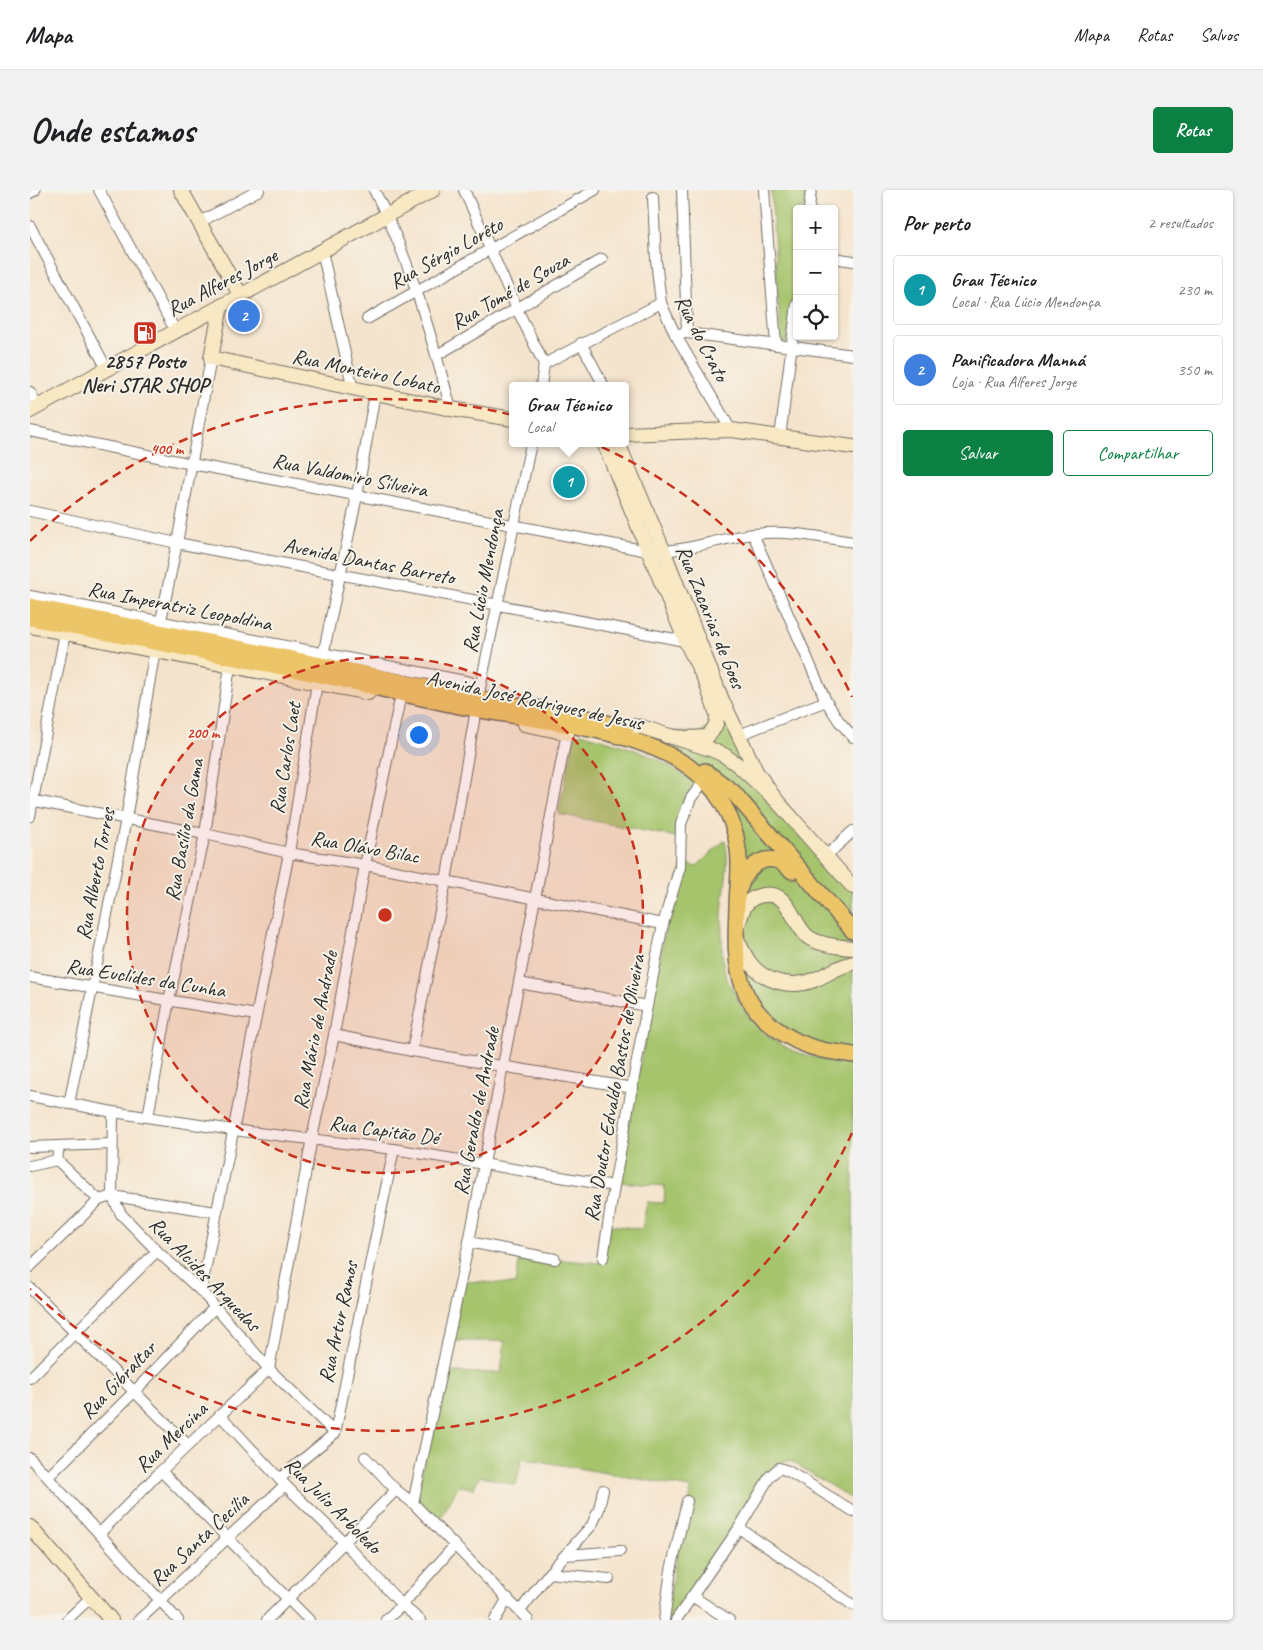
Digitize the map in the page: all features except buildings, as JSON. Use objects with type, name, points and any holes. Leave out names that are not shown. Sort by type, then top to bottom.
[{"type":"main road","name":"Avenida José Rodrigues de Jesus","points":[[30,606],[160,626],[320,669],[476,707],[568,729],[611,734],[665,753],[688,766],[704,780],[728,809],[735,829],[739,852],[736,934],[738,957],[743,986],[754,1007],[783,1034],[803,1044],[823,1050],[853,1055]]},
{"type":"main road","name":"Avenida José Rodrigues de Jesus","points":[[30,618],[320,669]]},
{"type":"main road","name":"Avenida José Rodrigues de Jesus","points":[[476,707],[589,717],[670,745],[733,792],[850,928]]},
{"type":"main road","points":[[737,898],[742,880],[747,872],[764,860],[777,860],[810,882]]},
{"type":"street","points":[[30,193],[35,190]]},
{"type":"street","points":[[99,190],[175,330]]},
{"type":"street","points":[[181,190],[241,296]]},
{"type":"street","points":[[200,222],[259,190]]},
{"type":"street","points":[[374,190],[387,215],[416,292],[451,409]]},
{"type":"street","name":"Rua Alferes Jorge","points":[[34,409],[433,190]]},
{"type":"street","points":[[464,190],[517,309],[544,364],[542,382]]},
{"type":"street","name":"Rua Sérgio Lorêto","points":[[367,319],[594,190]]},
{"type":"street","points":[[682,190],[687,333]]},
{"type":"street","points":[[764,190],[776,345]]},
{"type":"street","points":[[810,205],[812,190]]},
{"type":"street","name":"Rua do Crato","points":[[653,197],[656,260],[661,303],[675,334],[731,430]]},
{"type":"street","points":[[30,226],[107,369]]},
{"type":"street","points":[[322,251],[353,389]]},
{"type":"street","name":"Rua Tomé de Souza","points":[[436,355],[602,259]]},
{"type":"street","points":[[838,259],[853,261]]},
{"type":"street","points":[[544,364],[581,343],[661,303]]},
{"type":"street","points":[[160,626],[221,306]]},
{"type":"street","points":[[780,438],[793,329]]},
{"type":"street","points":[[675,334],[687,333],[853,355]]},
{"type":"street","points":[[581,343],[602,382]]},
{"type":"street","name":"Rua Monteiro Lobato","points":[[211,358],[451,409],[509,418]]},
{"type":"street","points":[[30,392],[34,409]]},
{"type":"street","name":"Rua Carlos Laet","points":[[201,1291],[289,853],[320,669],[357,496],[375,393]]},
{"type":"street","points":[[629,431],[731,430],[853,447]]},
{"type":"street","name":"Rua Valdomiro Silveira","points":[[30,431],[192,464],[648,551],[664,552],[754,534],[775,533],[798,534],[853,542]]},
{"type":"street","name":"Rua Lúcio Mendonça","points":[[412,1050],[446,881],[476,707],[530,447]]},
{"type":"street","name":"Rua Zacarias de Goes","points":[[606,447],[686,642],[714,703],[717,720],[712,732],[707,737],[686,738],[667,736]]},
{"type":"street","name":"Rua Zacarias de Goes","points":[[620,447],[664,552],[722,700],[756,772],[776,800]]},
{"type":"street","name":"Avenida Dantas Barreto","points":[[30,511],[177,543],[701,644]]},
{"type":"street","points":[[754,534],[826,701],[839,721],[853,737]]},
{"type":"street","name":"Rua Imperatriz Leopoldina","points":[[30,596],[160,626]]},
{"type":"street","name":"Avenida José Rodrigues de Jesus","points":[[30,626],[230,666],[320,669],[470,682]]},
{"type":"street","points":[[30,816],[31,800],[65,633]]},
{"type":"street","name":"Rua Alberto Torres","points":[[69,1104],[126,819],[155,650]]},
{"type":"street","name":"Rua Basílio da Gama","points":[[148,1118],[169,1000],[205,834],[230,666]]},
{"type":"street","name":"Avenida José Rodrigues de Jesus","points":[[320,669],[400,699],[476,707]]},
{"type":"street","name":"Rua Mário de Andrade","points":[[269,1369],[365,865],[400,699]]},
{"type":"street","points":[[739,736],[826,701]]},
{"type":"street","points":[[614,725],[642,727],[724,755],[738,765],[776,800],[853,887]]},
{"type":"street","name":"Rua Geraldo de Andrade","points":[[413,1503],[469,1242],[568,729]]},
{"type":"street","name":"Rua Doutor Edvaldo Bastos de Oliveira","points":[[603,1258],[614,1186],[663,924],[680,867],[681,824],[692,798],[704,780]]},
{"type":"street","name":"Rua Olávo Bilac","points":[[31,800],[205,834],[289,853],[365,865],[663,924]]},
{"type":"street","points":[[825,857],[853,831]]},
{"type":"street","points":[[853,948],[823,943],[808,937],[778,896],[767,894],[751,899],[742,909],[736,934],[751,964],[765,975],[783,984],[813,981],[834,969],[853,963]]},
{"type":"street","name":"Rua Euclídes da Cunha","points":[[30,978],[256,1014]]},
{"type":"street","points":[[519,983],[647,1006]]},
{"type":"street","points":[[334,1035],[633,1088]]},
{"type":"street","name":"Rua Capitão Dé","points":[[30,1096],[148,1118],[394,1149],[614,1186]]},
{"type":"street","name":"Rua Alcides Arquedas","points":[[113,1112],[112,1196],[121,1214],[157,1251],[201,1291],[269,1369],[335,1433]]},
{"type":"street","points":[[30,1146],[112,1144]]},
{"type":"street","points":[[57,1160],[59,1146]]},
{"type":"street","name":"Rua Artur Ramos","points":[[335,1433],[394,1149]]},
{"type":"street","points":[[30,1166],[57,1160]]},
{"type":"street","points":[[57,1160],[99,1200]]},
{"type":"street","points":[[30,1268],[99,1200],[112,1196],[216,1212]]},
{"type":"street","points":[[469,1242],[555,1258]]},
{"type":"street","points":[[30,1378],[157,1251]]},
{"type":"street","points":[[30,1288],[188,1445]]},
{"type":"street","name":"Rua Gibraltar","points":[[48,1478],[214,1308]]},
{"type":"street","name":"Rua Mercina","points":[[100,1533],[188,1445],[269,1369]]},
{"type":"street","name":"Rua Julio Arboledo","points":[[220,1415],[282,1482],[344,1542],[402,1605],[420,1620]]},
{"type":"street","points":[[282,1482],[335,1433]]},
{"type":"street","points":[[366,1457],[396,1490],[413,1503],[528,1620]]},
{"type":"street","points":[[30,1458],[178,1620]]},
{"type":"street","points":[[676,1620],[739,1528],[770,1476],[779,1468],[788,1470],[853,1510]]},
{"type":"street","points":[[161,1472],[309,1620]]},
{"type":"street","name":"Rua Santa Cecília","points":[[139,1620],[228,1538],[282,1482]]},
{"type":"street","points":[[267,1620],[396,1490]]},
{"type":"street","points":[[520,1611],[596,1517],[604,1490]]},
{"type":"street","points":[[664,1620],[671,1570],[687,1501]]},
{"type":"street","points":[[30,1527],[112,1620]]},
{"type":"street","points":[[739,1528],[853,1605]]},
{"type":"street","points":[[386,1620],[402,1605],[454,1545]]},
{"type":"street","points":[[566,1555],[620,1551]]},
{"type":"street","points":[[550,1573],[609,1579]]},
{"type":"street","points":[[692,1596],[729,1620]]},
{"type":"street","points":[[67,1620],[91,1597]]},
{"type":"street","points":[[495,1620],[508,1598]]},
{"type":"green space","points":[[771,190],[806,190],[804,205],[793,205],[793,294],[787,341],[781,342]]},
{"type":"green space","points":[[618,447],[747,754],[853,887],[853,1055],[783,1034],[743,986],[728,809],[681,763],[679,752],[670,745],[614,725],[699,734],[714,724]]},
{"type":"green space","points":[[581,733],[655,758],[694,783],[684,802],[676,837],[558,814],[575,735]]},
{"type":"green space","points":[[725,840],[727,859],[722,916],[722,952],[726,976],[737,997],[747,1014],[758,1027],[785,1047],[817,1058],[853,1064],[853,1491],[852,1499],[791,1461],[783,1461],[775,1466],[674,1620],[666,1620],[674,1570],[690,1502],[690,1488],[522,1458],[516,1485],[480,1476],[473,1489],[459,1485],[437,1525],[415,1503],[444,1372],[501,1373],[505,1341],[451,1341],[464,1281],[515,1284],[520,1257],[602,1263],[610,1225],[642,1229],[647,1202],[664,1203],[665,1186],[618,1182],[666,925],[683,862],[696,867]]},
{"type":"place","name":"Panificadora Manná","points":[[244,316]]},
{"type":"place","name":"2857 Posto Neri STAR SHOP","points":[[145,333]]},
{"type":"place","name":"Grau Técnico","points":[[569,482]]}]
